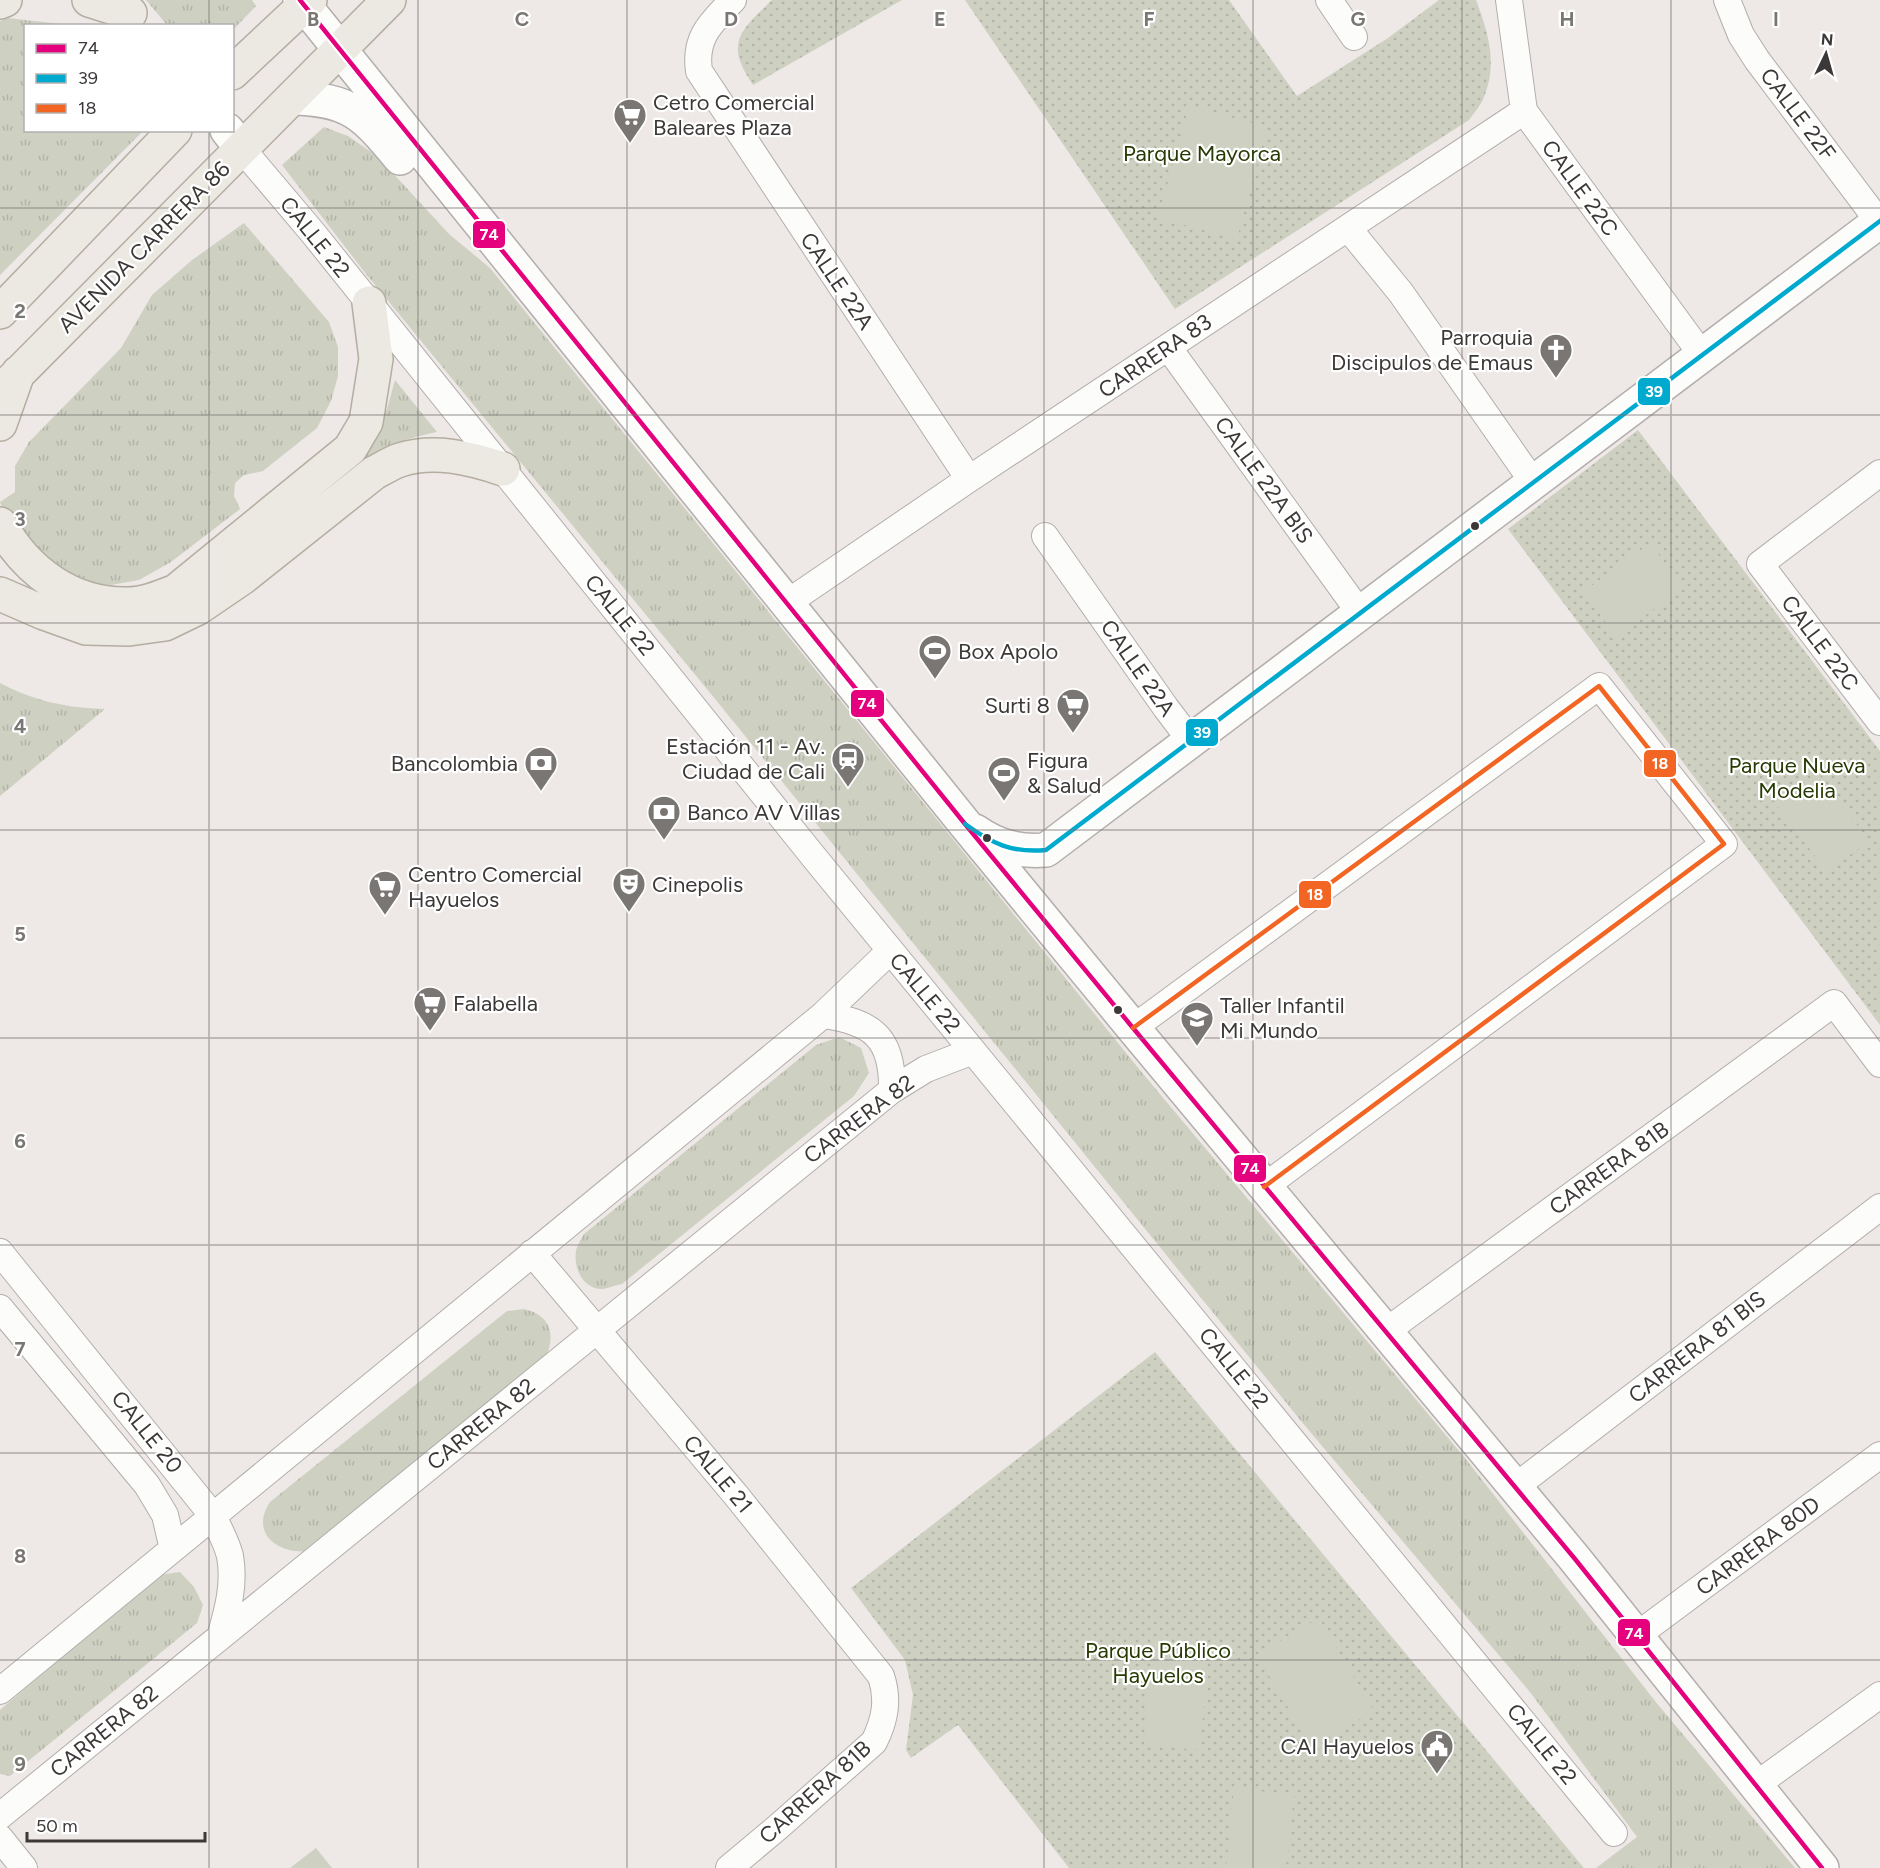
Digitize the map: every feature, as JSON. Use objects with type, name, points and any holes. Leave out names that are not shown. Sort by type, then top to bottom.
[{"type":"main road","points":[[0,2],[5,0]]},
{"type":"main road","points":[[88,0],[130,13]]},
{"type":"main road","name":"AVENIDA CARRERA 86","points":[[9,382],[235,140],[292,98],[389,0]]},
{"type":"main road","points":[[234,71],[305,2]]},
{"type":"main road","points":[[0,312],[173,132]]},
{"type":"main road","points":[[0,524],[27,563],[52,583],[92,600],[127,604],[153,599],[176,591],[350,449],[366,422],[376,359],[369,303]]},
{"type":"main road","points":[[0,424],[9,382]]},
{"type":"main road","points":[[0,594],[86,628],[129,629],[165,624],[198,608],[242,578],[374,473],[399,460],[441,455],[476,460],[503,469]]},
{"type":"street","name":"CALLE 22A","points":[[733,0],[705,31],[699,44],[697,57],[699,71],[969,479]]},
{"type":"street","points":[[1329,0],[1354,38]]},
{"type":"street","name":"CALLE 22C","points":[[1509,0],[1524,111],[1702,355]]},
{"type":"street","name":"CALLE 22F","points":[[1726,0],[1742,35],[1757,60],[1879,221]]},
{"type":"street","points":[[305,2],[516,268],[965,824],[1515,1487],[1822,1868]]},
{"type":"street","points":[[292,98],[319,99],[336,103],[373,125],[441,206],[516,268]]},
{"type":"street","name":"CARRERA 83","points":[[787,603],[969,479],[1524,111]]},
{"type":"street","name":"CALLE 22","points":[[235,140],[369,303],[890,951],[1614,1833]]},
{"type":"street","points":[[1055,934],[1040,886],[1040,867],[1046,850],[1879,221]]},
{"type":"street","points":[[1347,228],[1401,294],[1533,482]]},
{"type":"street","name":"CALLE 22A BIS","points":[[1168,347],[1360,614]]},
{"type":"street","name":"CALLE 22C","points":[[1880,473],[1760,564],[1880,722]]},
{"type":"street","name":"CALLE 22A","points":[[1045,536],[1191,741]]},
{"type":"street","points":[[1133,1028],[1599,686],[1724,844],[1264,1187]]},
{"type":"street","points":[[965,824],[999,846],[1022,850],[1046,850]]},
{"type":"street","points":[[0,1691],[823,1015],[890,951]]},
{"type":"street","name":"CARRERA 81B","points":[[1385,1332],[1834,1003],[1880,1064]]},
{"type":"street","points":[[823,1015],[847,1018],[866,1026],[874,1033],[890,1057],[892,1090]]},
{"type":"street","name":"CARRERA 82","points":[[0,1816],[892,1090],[926,1069],[973,1051]]},
{"type":"street","name":"CARRERA 81 BIS","points":[[1515,1487],[1880,1207]]},
{"type":"street","name":"CALLE 20","points":[[0,1252],[213,1516],[229,1554],[232,1579],[230,1605],[220,1636]]},
{"type":"street","name":"CALLE 21","points":[[532,1253],[735,1494],[881,1676],[886,1705]]},
{"type":"street","name":"CALLE 20","points":[[0,1308],[147,1485],[165,1515],[173,1549]]},
{"type":"street","name":"CARRERA 80D","points":[[1636,1636],[1880,1455]]},
{"type":"street","points":[[1756,1785],[1880,1695]]},
{"type":"street","name":"CARRERA 81B","points":[[729,1868],[874,1742],[882,1725],[886,1705]]},
{"type":"street","points":[[0,1838],[24,1868]]},
{"type":"green space","points":[[146,0],[252,0],[256,6],[234,29],[234,24],[166,24]]},
{"type":"green space","points":[[772,0],[902,0],[753,85],[739,58],[740,38],[751,20]]},
{"type":"green space","name":"Parque Mayorca","points":[[965,0],[1229,0],[1297,96],[1388,38],[1439,0],[1476,0],[1490,48],[1490,72],[1483,100],[1469,120],[1175,309]]},
{"type":"green space","points":[[8,18],[61,24],[24,24],[24,132],[142,132],[0,275],[0,21]]},
{"type":"green space","points":[[1189,106],[1267,127],[1237,239],[1158,218]]},
{"type":"green space","points":[[324,127],[348,136],[377,156],[449,234],[490,268],[1144,1075],[1465,1458],[1655,1701],[1795,1868],[1596,1868],[1637,1837],[1530,1692],[1301,1421],[711,694],[366,274],[282,165]]},
{"type":"green space","points":[[244,223],[329,322],[338,347],[338,376],[331,401],[317,428],[263,471],[244,475],[235,483],[234,496],[240,509],[171,562],[139,580],[111,585],[80,581],[57,570],[12,530],[0,502],[15,492],[15,466],[29,442],[121,348],[152,295],[192,260]]},
{"type":"green space","points":[[395,380],[437,432],[395,444],[356,465],[375,438],[387,409]]},
{"type":"green space","name":"Parque Nueva Modelia","points":[[1638,430],[1880,751],[1880,1025],[1508,529]]},
{"type":"green space","points":[[1650,543],[1683,587],[1617,637],[1583,592]]},
{"type":"green space","points":[[0,683],[25,695],[51,702],[105,709],[0,796]]},
{"type":"green space","points":[[1818,773],[1869,841],[1827,872],[1776,804]]},
{"type":"green space","points":[[839,1037],[861,1048],[869,1073],[854,1096],[622,1284],[603,1289],[590,1286],[585,1282],[576,1265],[577,1247],[584,1234],[816,1045]]},
{"type":"green space","points":[[524,1309],[541,1317],[550,1330],[550,1345],[543,1363],[310,1551],[288,1550],[270,1540],[263,1524],[264,1513],[270,1502],[507,1311]]},
{"type":"green space","name":"Parque Público Hayuelos","points":[[1155,1352],[1584,1868],[1069,1868],[958,1725],[911,1758],[906,1750],[913,1695],[905,1660],[851,1588]]},
{"type":"green space","points":[[180,1572],[194,1587],[203,1605],[197,1623],[10,1776],[0,1774],[0,1710],[159,1575]]},
{"type":"green space","points":[[1319,1618],[1374,1711],[1312,1747],[1256,1655]]},
{"type":"green space","points":[[1152,1642],[1209,1647],[1200,1750],[1144,1745]]},
{"type":"green space","points":[[1234,1788],[1294,1795],[1286,1868],[1226,1868]]},
{"type":"green space","points":[[316,1848],[332,1868],[290,1868]]},
{"type":"transit line","name":"74","points":[[300,0],[965,824],[1575,1559],[1822,1868]]},
{"type":"transit line","name":"39","points":[[965,824],[1003,846],[1023,850],[1046,850],[1880,221]]},
{"type":"transit line","name":"18","points":[[1133,1028],[1599,686],[1724,844],[1264,1187]]},
{"type":"place","name":"Cetro Comercial Baleares Plaza","points":[[630,144]]},
{"type":"place","name":"Parroquia Discipulos de Emaus","points":[[1556,379]]},
{"type":"place","name":"Box Apolo","points":[[935,680]]},
{"type":"place","name":"Surti 8","points":[[1073,734]]},
{"type":"place","name":"Estación 11 - Av. Ciudad de Cali","points":[[848,788]]},
{"type":"place","name":"Bancolombia","points":[[541,792]]},
{"type":"place","name":"Figura & Salud","points":[[1004,802]]},
{"type":"place","name":"Banco AV Villas","points":[[664,841]]},
{"type":"place","name":"Cinepolis","points":[[629,913]]},
{"type":"place","name":"Centro Comercial Hayuelos","points":[[385,916]]},
{"type":"place","name":"Falabella","points":[[430,1032]]},
{"type":"place","name":"Taller Infantil Mi Mundo","points":[[1197,1047]]},
{"type":"place","name":"CAI Hayuelos","points":[[1437,1775]]}]
